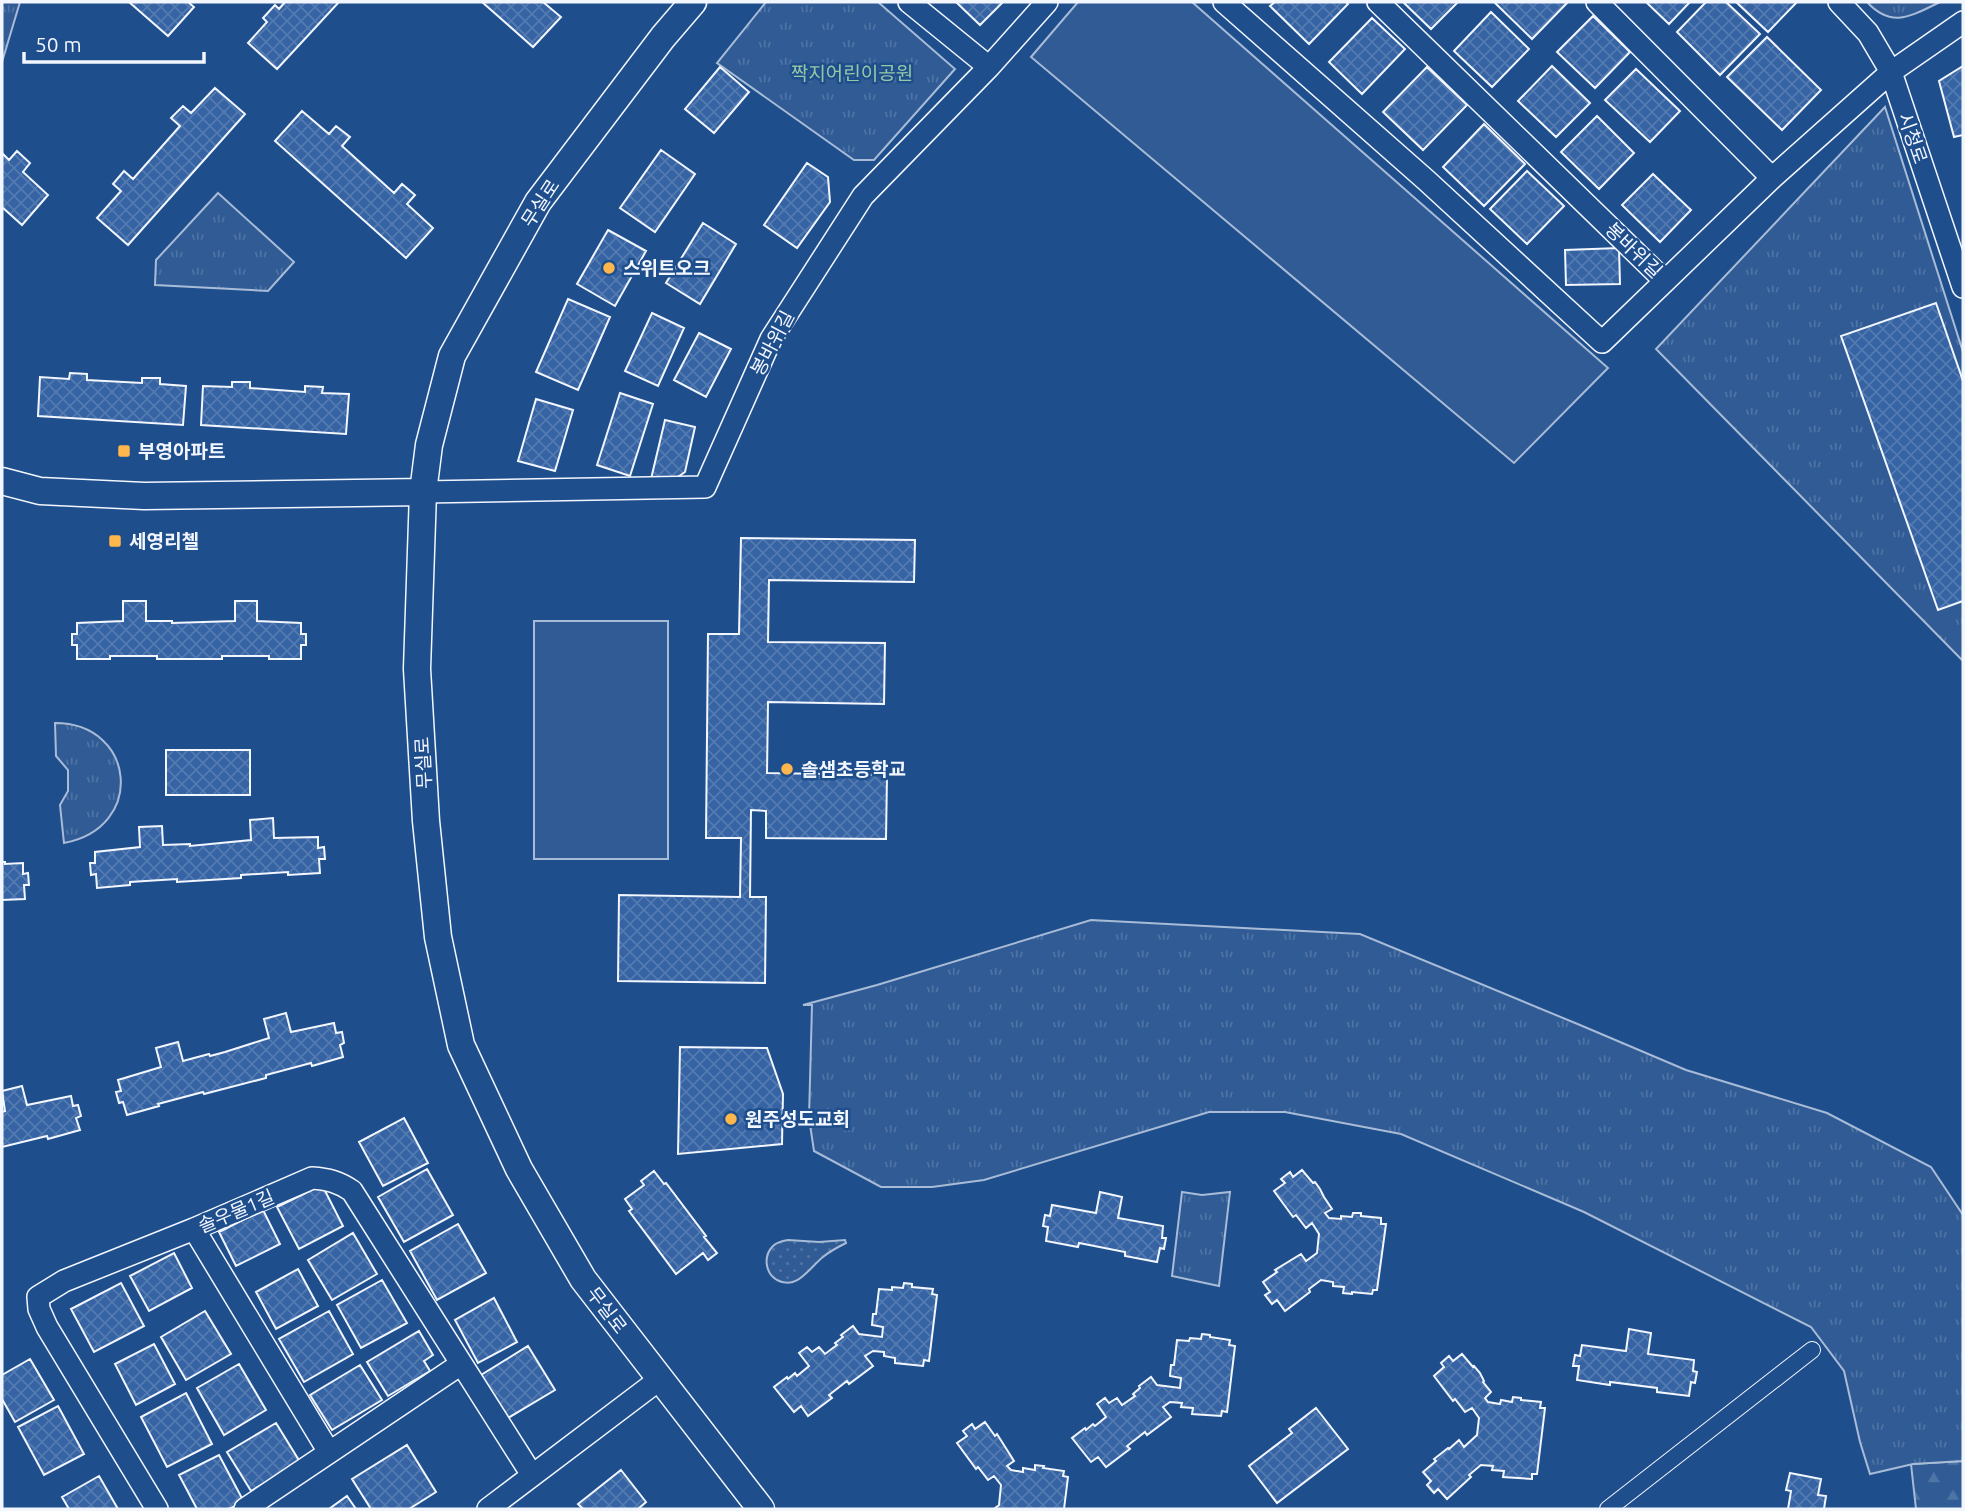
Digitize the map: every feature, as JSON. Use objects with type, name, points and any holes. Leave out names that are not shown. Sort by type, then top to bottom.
[{"type":"street","name":"무실로","points":[[693,2],[663,37],[538,202],[452,356],[429,445],[423,492],[417,669],[426,821],[438,937],[461,1045],[519,1169],[583,1279],[761,1509]]},
{"type":"street","points":[[909,2],[989,67]]},
{"type":"street","name":"봉바위길","points":[[423,492],[705,487],[771,339],[863,196],[989,67],[1047,2]]},
{"type":"street","points":[[1224,2],[1426,180],[1602,342],[1665,281]]},
{"type":"street","name":"봉바위길","points":[[1378,2],[1665,281],[1772,178],[1891,72]]},
{"type":"street","points":[[1597,2],[1772,178]]},
{"type":"street","name":"시청로","points":[[1839,2],[1868,33],[1891,72],[1963,287]]},
{"type":"street","points":[[1891,72],[1963,22]]},
{"type":"street","points":[[2,481],[40,491],[144,496],[423,492]]},
{"type":"street","name":"솔우물1길","points":[[157,1509],[47,1326],[38,1309],[38,1297],[64,1281],[194,1230],[312,1178],[327,1179],[352,1191],[532,1475]]},
{"type":"street","points":[[194,1230],[329,1452]]},
{"type":"street","points":[[1608,1509],[1812,1350]]},
{"type":"street","points":[[245,1509],[461,1364]]},
{"type":"street","points":[[488,1509],[660,1379]]},
{"type":"green space","points":[[2,2],[20,2],[2,62]]},
{"type":"green space","name":"짝지어린이공원","points":[[766,2],[878,2],[955,69],[874,160],[854,160],[717,63]]},
{"type":"green space","points":[[1867,2],[1940,2],[1911,15],[1893,18]]},
{"type":"green space","points":[[1885,107],[1963,352],[1963,661],[1656,349]]},
{"type":"green space","points":[[218,193],[294,262],[268,291],[155,285],[156,260]]},
{"type":"green space","points":[[55,723],[82,728],[102,740],[115,757],[121,777],[119,798],[109,818],[90,834],[64,843],[60,805],[68,791],[68,770],[56,756]]},
{"type":"green space","points":[[1091,920],[1360,934],[1686,1070],[1827,1113],[1931,1167],[1963,1215],[1963,1461],[1913,1464],[1870,1474],[1844,1371],[1811,1327],[1584,1212],[1401,1134],[1285,1112],[1209,1112],[984,1180],[932,1187],[881,1187],[814,1151],[809,1118],[812,1005],[803,1005]]},
{"type":"green space","points":[[1182,1192],[1202,1195],[1230,1192],[1219,1286],[1172,1276]]},
{"type":"green space","points":[[788,1240],[845,1240],[846,1243],[826,1255],[802,1277],[791,1283],[784,1283],[770,1273],[767,1259],[773,1246]]},
{"type":"green space","points":[[1963,1461],[1963,1509],[1916,1509],[1911,1464]]},
{"type":"shaded area","points":[[1078,2],[1192,2],[1608,368],[1514,463],[1031,57]]},
{"type":"shaded area","points":[[534,621],[668,621],[668,859],[534,859]]},
{"type":"building","points":[[129,2],[188,2],[194,7],[168,36]]},
{"type":"building","points":[[285,2],[339,2],[277,69],[248,43],[267,22],[263,18],[275,5],[279,9]]},
{"type":"building","points":[[482,2],[543,2],[561,17],[533,47]]},
{"type":"building","points":[[956,2],[1003,2],[980,25]]},
{"type":"building","points":[[1275,2],[1348,4],[1309,44],[1270,6]]},
{"type":"building","points":[[1403,2],[1458,2],[1431,29]]},
{"type":"building","points":[[1494,2],[1568,2],[1532,39]]},
{"type":"building","points":[[1646,2],[1690,2],[1669,24]]},
{"type":"building","points":[[1706,2],[1726,2],[1760,34],[1720,75],[1677,32]]},
{"type":"building","points":[[1736,2],[1797,2],[1768,32]]},
{"type":"building","points":[[1491,12],[1529,49],[1492,87],[1454,51]]},
{"type":"building","points":[[1593,16],[1630,52],[1595,88],[1557,52]]},
{"type":"building","points":[[1372,18],[1405,49],[1362,94],[1329,62]]},
{"type":"building","points":[[1767,37],[1821,90],[1782,130],[1727,77]]},
{"type":"building","points":[[1552,66],[1590,103],[1556,137],[1518,101]]},
{"type":"building","points":[[1963,66],[1963,135],[1954,137],[1939,81]]},
{"type":"building","points":[[720,67],[749,92],[714,133],[685,109]]},
{"type":"building","points":[[1427,67],[1467,105],[1423,150],[1383,112]]},
{"type":"building","points":[[1636,69],[1680,111],[1650,142],[1605,100]]},
{"type":"building","points":[[215,88],[245,114],[128,245],[97,218],[121,191],[113,184],[124,171],[133,179],[180,126],[171,118],[183,106],[191,113]]},
{"type":"building","points":[[302,111],[329,134],[336,126],[350,137],[342,146],[394,193],[402,184],[415,195],[407,204],[433,228],[406,258],[275,141]]},
{"type":"building","points":[[1597,116],[1634,153],[1599,189],[1561,152]]},
{"type":"building","points":[[1484,124],[1525,164],[1484,206],[1443,167]]},
{"type":"building","points":[[661,150],[695,174],[655,232],[620,208]]},
{"type":"building","points":[[17,151],[30,163],[23,172],[48,195],[22,225],[2,207],[2,153],[9,160]]},
{"type":"building","points":[[807,163],[828,177],[830,202],[797,248],[764,225]]},
{"type":"building","points":[[1527,171],[1564,206],[1527,244],[1490,209]]},
{"type":"building","points":[[1653,174],[1691,210],[1660,242],[1622,205]]},
{"type":"building","points":[[703,223],[736,244],[700,304],[666,283]]},
{"type":"building","points":[[608,230],[646,251],[615,306],[577,284]]},
{"type":"building","points":[[1619,248],[1620,284],[1566,285],[1565,250]]},
{"type":"building","points":[[568,299],[610,317],[578,390],[536,372]]},
{"type":"building","points":[[1936,303],[1963,381],[1963,601],[1938,610],[1841,336]]},
{"type":"building","points":[[652,313],[684,328],[658,386],[625,371]]},
{"type":"building","points":[[699,333],[731,349],[706,397],[674,380]]},
{"type":"building","points":[[70,373],[87,374],[87,380],[142,383],[142,378],[160,378],[160,384],[186,386],[183,425],[38,416],[40,377],[69,379]]},
{"type":"building","points":[[232,382],[250,382],[250,388],[305,392],[305,386],[323,387],[322,393],[349,394],[346,434],[201,425],[203,386],[232,387]]},
{"type":"building","points":[[620,393],[653,404],[630,476],[597,465]]},
{"type":"building","points":[[536,399],[573,410],[555,471],[518,461]]},
{"type":"building","points":[[665,420],[695,427],[685,472],[669,483],[651,479]]},
{"type":"building","points":[[741,538],[915,540],[914,582],[769,580],[768,642],[885,643],[884,704],[768,702],[767,773],[887,775],[886,839],[766,838],[766,811],[751,810],[750,897],[766,897],[765,983],[618,981],[619,895],[740,897],[741,838],[706,838],[708,634],[739,634]]},
{"type":"building","points":[[123,601],[146,601],[146,621],[172,623],[235,621],[235,601],[257,601],[257,621],[301,623],[301,634],[306,634],[306,645],[301,645],[301,659],[269,659],[269,656],[157,659],[157,656],[110,656],[110,659],[77,659],[77,645],[72,645],[72,634],[77,634],[77,623],[123,621]]},
{"type":"building","points":[[166,750],[250,750],[250,795],[166,795]]},
{"type":"building","points":[[273,818],[274,838],[318,837],[318,848],[324,847],[325,859],[319,859],[320,873],[288,875],[288,872],[241,875],[241,878],[130,882],[130,885],[97,888],[96,874],[91,875],[90,863],[95,863],[95,852],[140,847],[139,827],[162,826],[163,845],[190,846],[251,840],[250,820]]},
{"type":"building","points":[[2,862],[23,863],[23,874],[28,873],[29,885],[24,885],[25,899],[2,900]]},
{"type":"building","points":[[286,1013],[291,1032],[334,1023],[336,1033],[342,1032],[344,1043],[340,1045],[343,1057],[158,1104],[159,1106],[127,1115],[123,1102],[119,1103],[116,1092],[121,1091],[118,1080],[161,1067],[156,1048],[178,1042],[183,1061],[225,1052],[269,1038],[264,1019]]},
{"type":"building","name":"원주성도교회","points":[[680,1047],[767,1048],[783,1094],[782,1144],[678,1154]]},
{"type":"building","points":[[22,1086],[27,1105],[71,1096],[73,1106],[78,1105],[81,1116],[76,1118],[80,1130],[2,1147],[2,1112],[5,1111],[2,1091]]},
{"type":"building","points":[[404,1118],[428,1163],[383,1186],[359,1142]]},
{"type":"building","points":[[427,1169],[453,1215],[404,1242],[378,1197]]},
{"type":"building","points":[[1302,1170],[1315,1182],[1332,1209],[1325,1213],[1329,1218],[1341,1219],[1341,1216],[1352,1217],[1353,1213],[1361,1213],[1361,1216],[1381,1218],[1381,1224],[1386,1224],[1377,1290],[1373,1290],[1372,1294],[1343,1293],[1344,1287],[1333,1286],[1333,1282],[1321,1280],[1285,1311],[1277,1300],[1272,1304],[1265,1295],[1270,1292],[1263,1282],[1277,1272],[1275,1270],[1301,1254],[1306,1261],[1317,1253],[1319,1234],[1312,1223],[1306,1228],[1296,1215],[1293,1217],[1274,1191],[1285,1183],[1281,1179],[1290,1172],[1293,1177]]},
{"type":"building","points":[[654,1171],[664,1184],[666,1183],[717,1253],[708,1260],[703,1253],[676,1274],[629,1211],[632,1209],[625,1199],[644,1185],[641,1181]]},
{"type":"building","points":[[322,1185],[343,1226],[299,1249],[277,1207]]},
{"type":"building","points":[[1100,1192],[1122,1197],[1118,1218],[1163,1226],[1162,1238],[1166,1238],[1164,1249],[1160,1248],[1157,1262],[1125,1256],[1125,1252],[1079,1243],[1078,1247],[1046,1241],[1048,1227],[1043,1226],[1045,1215],[1050,1216],[1052,1205],[1096,1213]]},
{"type":"building","points":[[263,1210],[280,1244],[236,1266],[219,1232]]},
{"type":"building","points":[[458,1224],[486,1273],[437,1300],[410,1251]]},
{"type":"building","points":[[353,1233],[377,1274],[332,1300],[308,1260]]},
{"type":"building","points":[[174,1253],[192,1288],[149,1311],[130,1276]]},
{"type":"building","points":[[298,1269],[318,1306],[276,1329],[256,1292]]},
{"type":"building","points":[[382,1280],[407,1323],[361,1348],[337,1305]]},
{"type":"building","points":[[121,1283],[144,1326],[94,1352],[71,1309]]},
{"type":"building","points":[[904,1283],[912,1284],[912,1287],[933,1289],[932,1294],[937,1295],[929,1361],[924,1360],[923,1366],[895,1363],[895,1358],[884,1356],[884,1352],[873,1351],[865,1356],[873,1366],[829,1395],[832,1398],[808,1416],[801,1406],[794,1412],[774,1387],[795,1373],[797,1376],[809,1366],[799,1353],[807,1347],[812,1352],[819,1347],[825,1354],[837,1345],[835,1343],[843,1337],[841,1335],[853,1326],[859,1334],[882,1337],[883,1327],[872,1325],[879,1289],[903,1288]]},
{"type":"building","points":[[494,1298],[517,1342],[478,1363],[455,1320]]},
{"type":"building","points":[[205,1311],[231,1354],[186,1380],[161,1337]]},
{"type":"building","points":[[329,1311],[353,1354],[304,1382],[279,1339]]},
{"type":"building","points":[[1629,1329],[1651,1333],[1648,1354],[1694,1360],[1693,1371],[1697,1372],[1695,1383],[1691,1382],[1689,1396],[1657,1392],[1657,1388],[1577,1380],[1579,1366],[1573,1366],[1575,1355],[1580,1356],[1582,1345],[1626,1351]]},
{"type":"building","points":[[419,1331],[433,1355],[424,1361],[430,1371],[388,1396],[367,1362]]},
{"type":"building","points":[[1202,1334],[1230,1340],[1229,1345],[1235,1346],[1227,1412],[1222,1411],[1221,1416],[1192,1414],[1193,1408],[1170,1402],[1163,1407],[1171,1417],[1127,1446],[1130,1449],[1106,1467],[1098,1457],[1091,1462],[1072,1438],[1106,1417],[1097,1404],[1105,1398],[1109,1403],[1117,1398],[1122,1405],[1135,1396],[1133,1394],[1139,1386],[1151,1377],[1157,1385],[1180,1388],[1181,1378],[1170,1376],[1177,1340],[1201,1339]]},
{"type":"building","points":[[154,1344],[175,1384],[136,1405],[115,1364]]},
{"type":"building","points":[[528,1346],[555,1390],[508,1418],[481,1375]]},
{"type":"building","points":[[1462,1354],[1480,1373],[1491,1392],[1485,1398],[1488,1402],[1512,1402],[1513,1397],[1541,1402],[1540,1408],[1545,1408],[1537,1474],[1532,1474],[1532,1479],[1503,1477],[1504,1471],[1481,1465],[1447,1499],[1438,1489],[1434,1493],[1427,1485],[1431,1481],[1423,1472],[1436,1461],[1434,1459],[1459,1440],[1464,1447],[1477,1435],[1479,1418],[1472,1408],[1465,1412],[1434,1376],[1444,1367],[1441,1363],[1449,1356],[1453,1361]]},
{"type":"building","points":[[30,1359],[54,1400],[15,1422],[2,1399],[2,1375]]},
{"type":"building","points":[[239,1364],[266,1410],[224,1435],[197,1388]]},
{"type":"building","points":[[360,1365],[382,1400],[332,1430],[310,1395]]},
{"type":"building","points":[[186,1393],[212,1444],[167,1467],[141,1417]]},
{"type":"building","points":[[58,1406],[84,1454],[44,1475],[18,1427]]},
{"type":"building","points":[[1316,1408],[1348,1449],[1277,1503],[1249,1466],[1292,1433],[1289,1429]]},
{"type":"building","points":[[985,1422],[995,1436],[997,1434],[1014,1461],[1007,1466],[1011,1470],[1035,1470],[1035,1465],[1064,1471],[1063,1476],[1068,1477],[1064,1509],[994,1509],[999,1505],[1001,1485],[994,1476],[988,1480],[978,1467],[976,1469],[957,1443],[967,1436],[963,1431],[972,1424],[975,1429]]},
{"type":"building","points":[[276,1423],[300,1462],[251,1491],[227,1452]]},
{"type":"building","points":[[407,1445],[436,1492],[409,1509],[371,1509],[352,1479]]},
{"type":"building","points":[[219,1455],[244,1502],[229,1509],[197,1509],[179,1475]]},
{"type":"building","points":[[621,1470],[646,1502],[638,1509],[583,1509],[578,1504]]},
{"type":"building","points":[[1790,1473],[1821,1479],[1818,1495],[1826,1496],[1824,1509],[1788,1509],[1791,1491],[1786,1490]]},
{"type":"building","points":[[99,1476],[118,1509],[69,1509],[62,1497]]},
{"type":"building","points":[[347,1496],[356,1509],[329,1509]]},
{"type":"place","name":"스위트오크","points":[[609,268]]},
{"type":"place","name":"부영아파트","points":[[124,451]]},
{"type":"place","name":"세영리첼","points":[[115,541]]},
{"type":"place","name":"솔샘초등학교","points":[[787,769]]},
{"type":"place","name":"원주성도교회","points":[[731,1119]]}]
